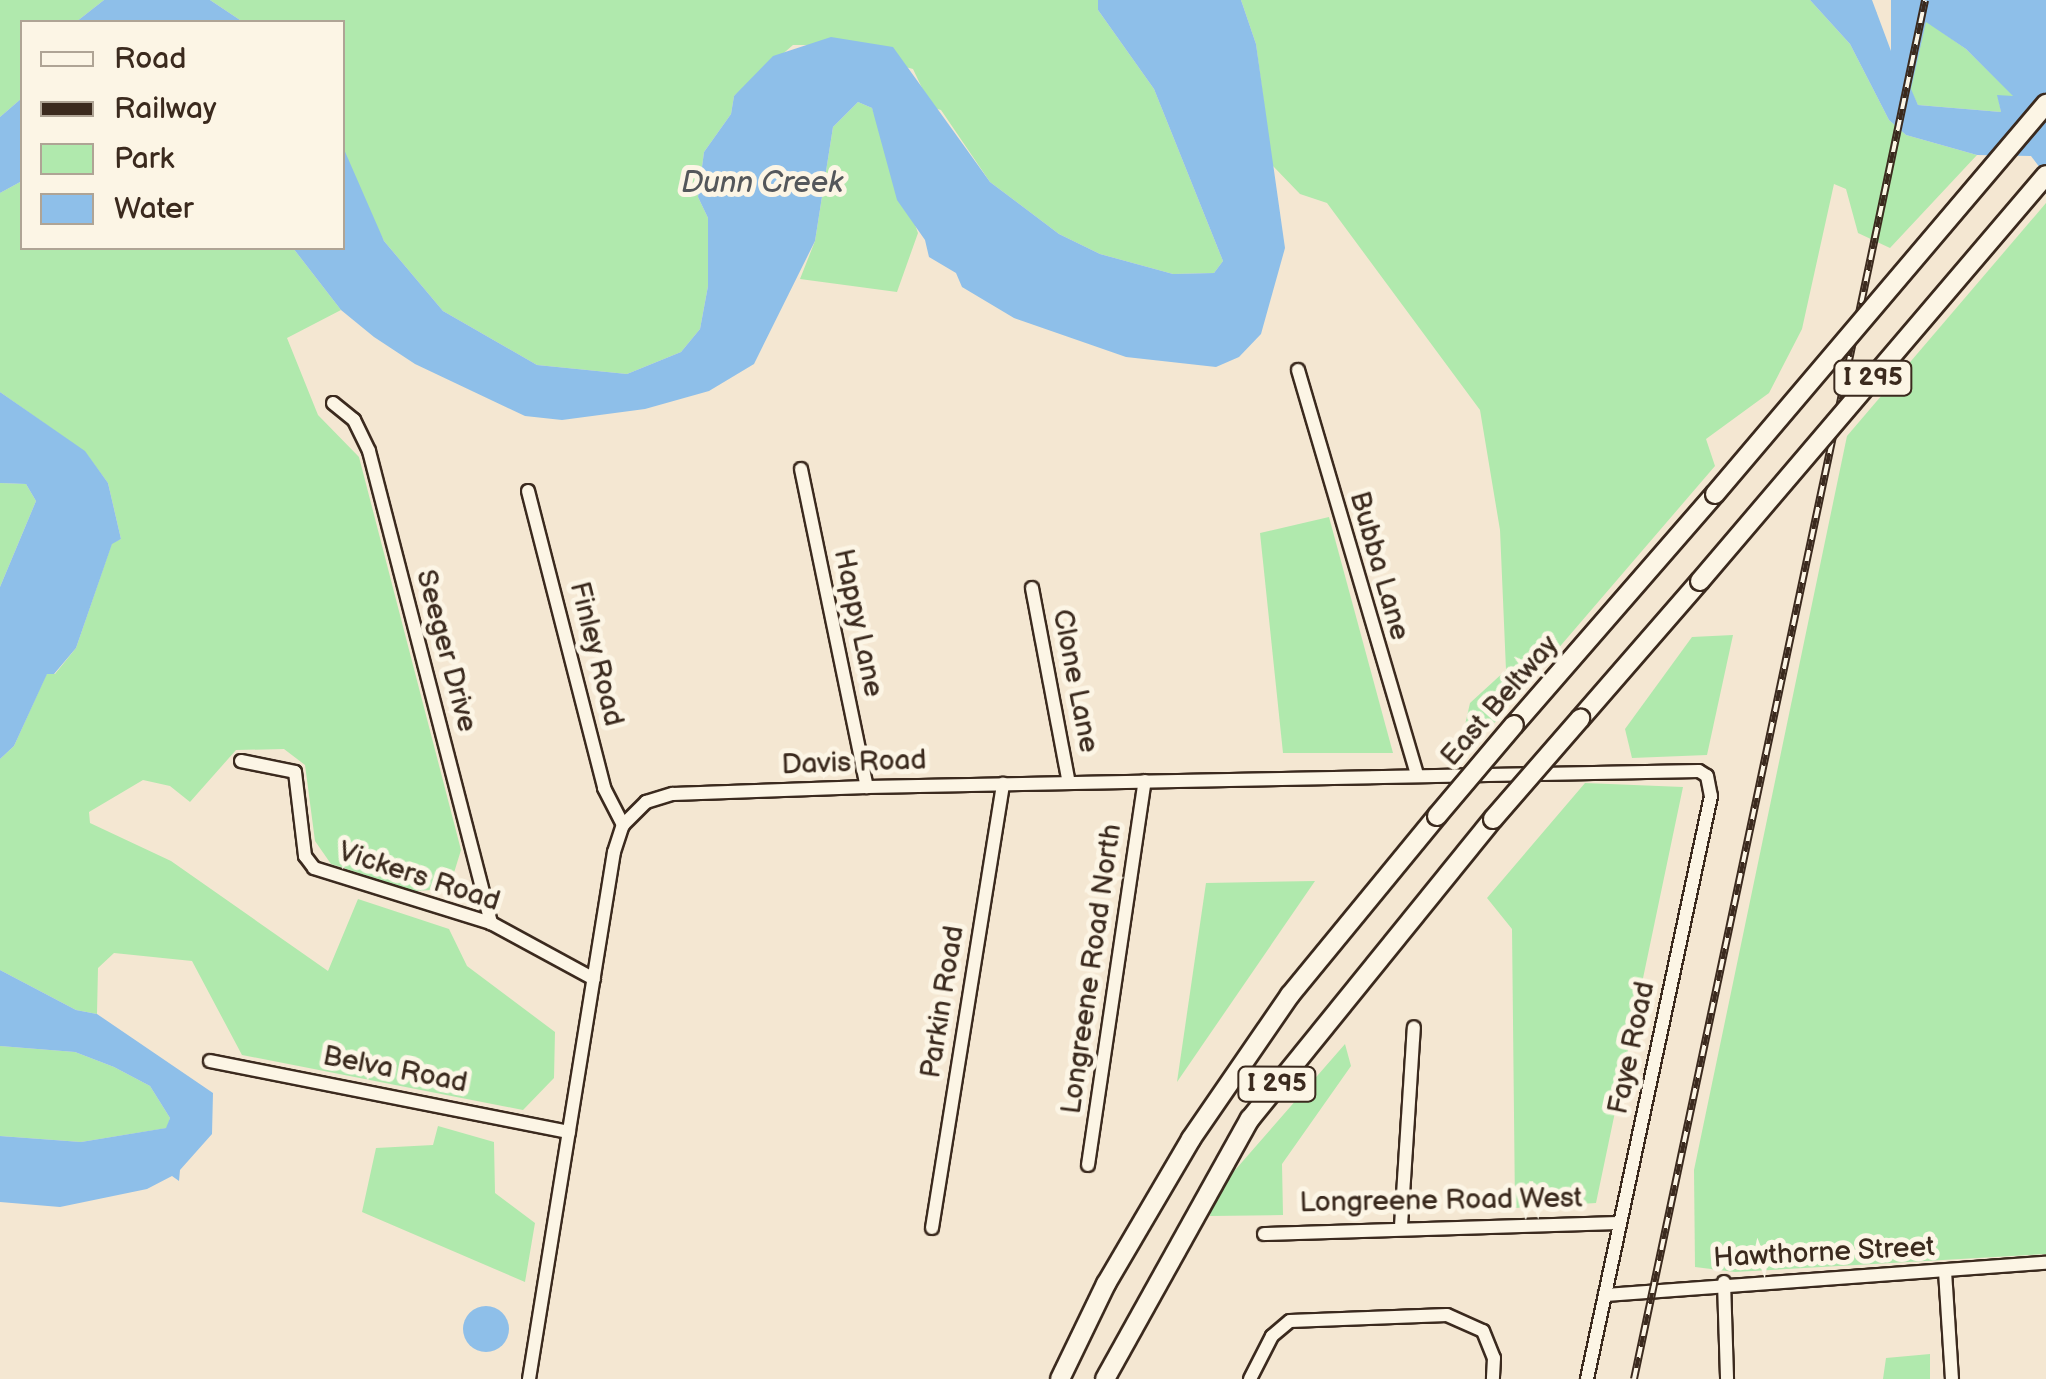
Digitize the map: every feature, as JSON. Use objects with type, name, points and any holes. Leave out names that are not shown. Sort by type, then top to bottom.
[{"type":"highway","name":"East Beltway","points":[[1060,1379],[1106,1284],[1191,1139],[1290,995],[1514,725],[2046,104]]},
{"type":"highway","name":"I 295","points":[[1105,1379],[1250,1119],[1494,819],[2046,175]]},
{"type":"street","name":"Bubba Lane","points":[[1298,370],[1417,775]]},
{"type":"street","name":"Seeger Drive","points":[[333,403],[354,420],[368,451],[491,923]]},
{"type":"street","name":"Happy Lane","points":[[801,468],[867,787]]},
{"type":"street","name":"Finley Road","points":[[528,491],[604,788],[623,825]]},
{"type":"street","name":"Clone Lane","points":[[1032,588],[1068,783]]},
{"type":"street","name":"Vickers Road","points":[[242,761],[295,772],[305,856],[314,868],[491,923],[594,980]]},
{"type":"street","name":"Davis Road","points":[[623,825],[646,802],[672,794],[1660,770]]},
{"type":"street","name":"Faye Road","points":[[1587,1379],[1711,796],[1712,785],[1699,771],[1660,770]]},
{"type":"street","name":"Longreene Road North","points":[[1088,1165],[1145,781]]},
{"type":"street","name":"Parkin Road","points":[[932,1228],[1002,784]]},
{"type":"street","points":[[529,1379],[623,825]]},
{"type":"street","points":[[1401,1226],[1414,1027]]},
{"type":"street","name":"Belva Road","points":[[210,1060],[569,1132]]},
{"type":"street","name":"Longreene Road West","points":[[1264,1234],[1401,1226],[1620,1223]]},
{"type":"street","name":"Hawthorne Street","points":[[1605,1295],[1724,1282],[2046,1263]]},
{"type":"street","points":[[1945,1271],[1952,1379]]},
{"type":"street","points":[[1724,1282],[1726,1379]]},
{"type":"street","points":[[1250,1379],[1272,1336],[1290,1321],[1448,1315],[1488,1328],[1494,1358],[1493,1379]]},
{"type":"green space","points":[[0,0],[104,0],[79,20],[20,20],[20,100],[0,117]]},
{"type":"green space","points":[[210,0],[1098,0],[1098,10],[1154,89],[1223,261],[1214,273],[1173,274],[1100,254],[1059,234],[990,182],[941,110],[931,107],[913,69],[821,45],[793,45],[734,96],[731,114],[704,152],[698,197],[708,218],[708,286],[700,329],[681,352],[627,374],[537,365],[443,311],[384,241],[356,189],[345,153],[345,20],[240,20]]},
{"type":"green space","points":[[1241,0],[1810,0],[1850,44],[1889,120],[1906,135],[1977,155],[1890,248],[1858,233],[1846,189],[1834,184],[1802,329],[1769,393],[1706,439],[1715,466],[1477,743],[1462,738],[1470,703],[1506,670],[1500,530],[1480,410],[1327,203],[1300,194],[1272,165],[1256,44]]},
{"type":"green space","points":[[1926,21],[1966,49],[2014,96],[1998,96],[2001,112],[1918,105],[1910,89]]},
{"type":"green space","points":[[858,102],[872,108],[918,233],[897,292],[800,279],[815,241],[833,127]]},
{"type":"green space","points":[[20,182],[20,250],[295,250],[341,310],[287,338],[318,415],[359,457],[461,850],[449,889],[414,891],[331,864],[315,841],[305,765],[284,749],[236,750],[190,802],[170,786],[143,780],[89,812],[90,823],[171,861],[328,971],[358,899],[449,929],[467,966],[555,1032],[554,1078],[523,1110],[242,1055],[192,961],[114,953],[98,968],[97,1014],[76,1010],[0,970],[0,759],[14,746],[47,673],[55,674],[76,648],[112,543],[121,539],[108,483],[85,452],[0,392],[0,193]]},
{"type":"green space","points":[[2046,203],[2046,1254],[1735,1272],[1695,1267],[1694,1170],[1847,436]]},
{"type":"green space","points":[[0,483],[26,484],[36,501],[0,587]]},
{"type":"green space","points":[[1329,517],[1393,753],[1283,753],[1260,533]]},
{"type":"green space","points":[[1733,635],[1707,755],[1632,758],[1625,729],[1692,637]]},
{"type":"green space","points":[[1585,783],[1683,787],[1596,1203],[1515,1208],[1512,929],[1487,898]]},
{"type":"green space","points":[[1315,881],[1177,1082],[1206,883]]},
{"type":"green space","points":[[1345,1044],[1351,1066],[1282,1164],[1283,1215],[1210,1216],[1215,1193]]},
{"type":"green space","points":[[0,1046],[75,1052],[114,1067],[150,1086],[170,1118],[167,1128],[81,1142],[0,1136]]},
{"type":"green space","points":[[438,1126],[494,1142],[495,1193],[535,1223],[525,1282],[362,1212],[376,1148],[433,1145]]},
{"type":"green space","points":[[1930,1354],[1930,1379],[1883,1379],[1886,1358]]},
{"type":"water","points":[[104,0],[210,0],[240,20],[79,20]]},
{"type":"water","name":"Dunn Creek","points":[[1098,0],[1241,0],[1256,44],[1285,248],[1261,334],[1239,357],[1216,367],[1126,357],[1014,318],[962,287],[956,273],[929,257],[925,240],[897,200],[872,108],[858,102],[833,127],[815,241],[754,364],[709,391],[645,409],[562,420],[525,416],[415,364],[374,337],[341,310],[295,250],[345,250],[345,152],[384,241],[443,311],[537,365],[627,374],[681,352],[700,329],[708,286],[708,218],[698,197],[704,152],[731,114],[734,96],[773,56],[831,37],[893,47],[990,182],[1059,234],[1100,254],[1173,274],[1214,273],[1223,261],[1154,89],[1098,10]]},
{"type":"water","points":[[1810,0],[1872,0],[1891,51],[1891,0],[2046,0],[2046,176],[2031,156],[1977,155],[1906,135],[1889,120],[1850,44]],"holes":[[[1926,22],[1966,49],[2013,96],[1997,95],[2001,112],[1918,105],[1911,89]]]},
{"type":"water","points":[[20,100],[20,182],[0,193],[0,117]]},
{"type":"water","points":[[0,392],[85,451],[108,483],[121,539],[112,544],[76,648],[54,674],[47,674],[14,746],[0,759],[0,587],[36,501],[26,484],[0,483]]},
{"type":"water","points":[[0,970],[76,1010],[97,1014],[213,1093],[212,1134],[180,1170],[179,1181],[172,1176],[147,1189],[60,1207],[0,1202],[0,1136],[81,1142],[166,1128],[170,1118],[150,1086],[114,1067],[75,1052],[0,1046]]},
{"type":"water","points":[[486,1306],[502,1313],[509,1329],[502,1345],[486,1352],[470,1345],[463,1329],[470,1313]]},
{"type":"railway","points":[[1634,1379],[1925,0]]}]
